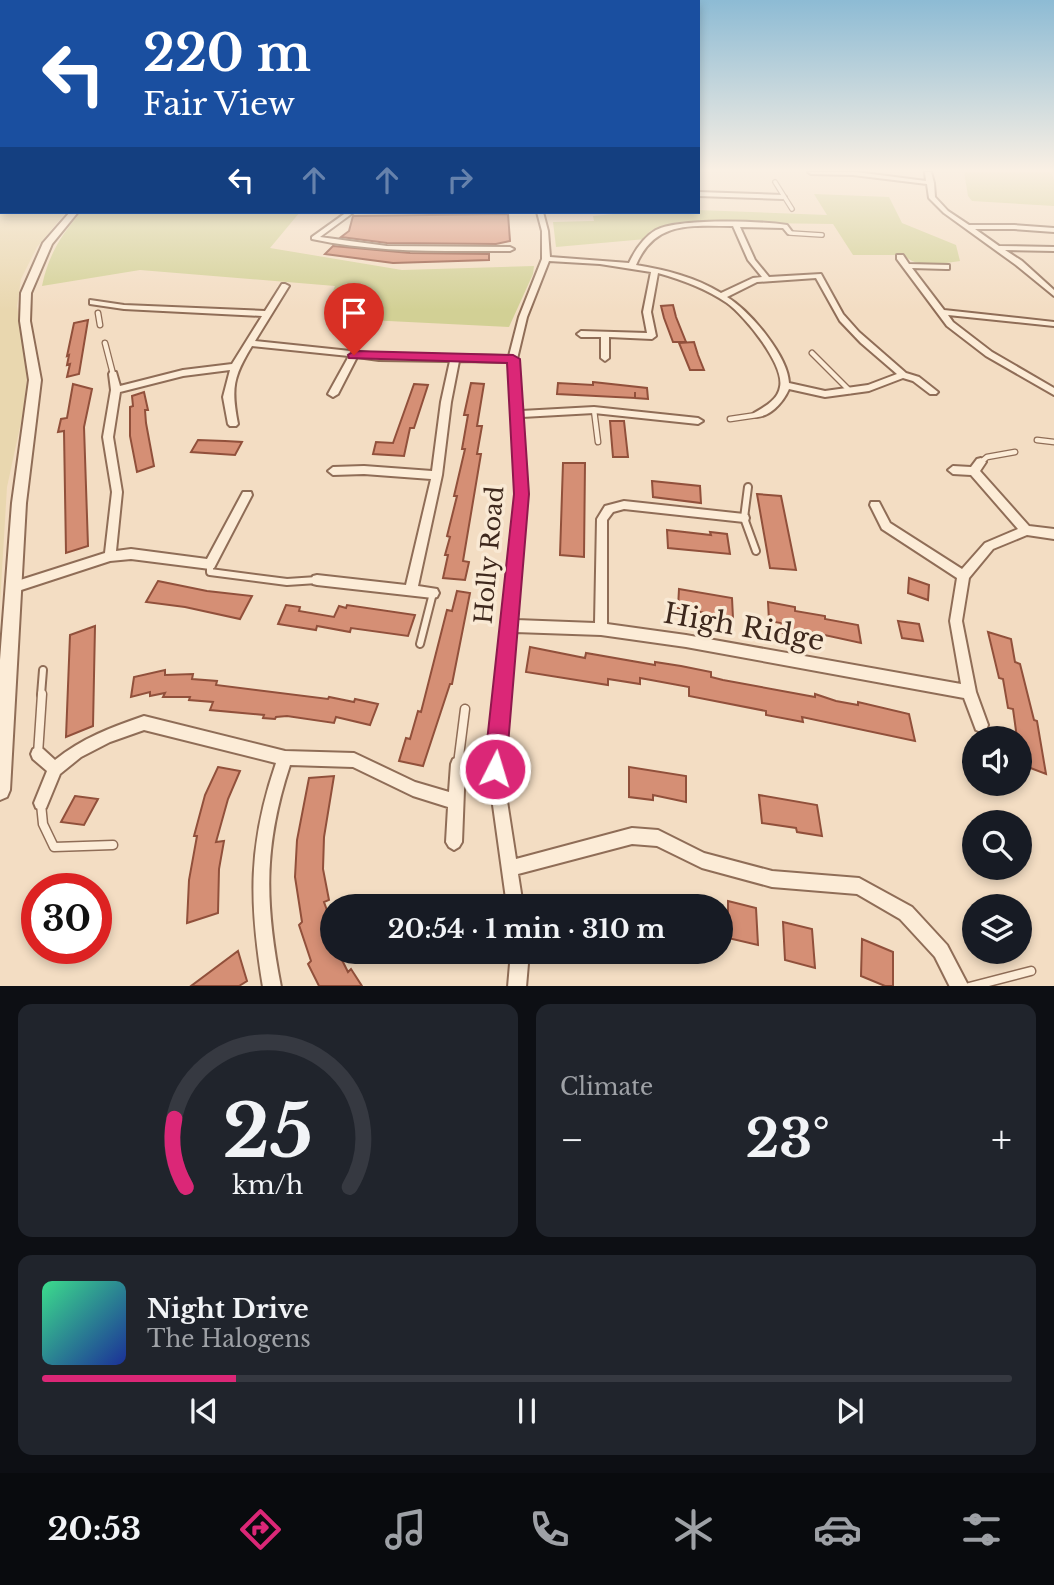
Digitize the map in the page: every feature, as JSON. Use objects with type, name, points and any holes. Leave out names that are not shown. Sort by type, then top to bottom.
[{"type":"street","points":[[0,790],[19,503],[35,380],[25,321],[26,293],[48,243],[69,218]]},
{"type":"street","points":[[342,218],[314,238],[350,246],[384,248],[510,249]]},
{"type":"street","name":"Holly Road","points":[[515,894],[495,769],[522,494],[513,359],[523,317],[546,259],[546,238],[541,218]]},
{"type":"street","points":[[957,218],[1019,262],[1054,294]]},
{"type":"street","points":[[631,267],[636,252],[656,232],[679,225],[785,226],[790,233]]},
{"type":"street","points":[[736,226],[752,260],[766,278]]},
{"type":"street","points":[[968,227],[1014,226],[1054,230]]},
{"type":"street","points":[[998,248],[1054,249]]},
{"type":"street","points":[[900,257],[950,324],[989,354],[1054,391]]},
{"type":"street","points":[[546,259],[595,261],[655,272],[682,278],[720,297],[752,322],[782,367],[787,386],[782,399],[757,415]]},
{"type":"street","points":[[908,266],[946,267]]},
{"type":"street","points":[[581,334],[652,336],[647,312],[655,272]]},
{"type":"street","points":[[720,297],[756,279],[818,276],[845,322],[903,374],[916,379],[933,392]]},
{"type":"street","points":[[233,424],[228,397],[235,368],[285,286]]},
{"type":"street","points":[[93,302],[268,314]]},
{"type":"street","points":[[98,313],[107,305]]},
{"type":"street","points":[[940,312],[1054,324]]},
{"type":"street","points":[[605,335],[605,358]]},
{"type":"street","points":[[250,343],[354,355],[513,359]]},
{"type":"street","points":[[333,394],[354,355]]},
{"type":"street","points":[[411,590],[437,474],[446,402],[455,358]]},
{"type":"street","points":[[116,390],[183,373],[235,368]]},
{"type":"street","points":[[110,556],[117,492],[108,437],[116,390],[113,374]]},
{"type":"street","points":[[787,386],[825,394],[869,388],[903,374]]},
{"type":"street","points":[[674,407],[675,420]]},
{"type":"street","points":[[518,414],[594,410],[698,421]]},
{"type":"street","points":[[953,470],[977,467],[1026,530]]},
{"type":"street","points":[[333,471],[437,474]]},
{"type":"street","points":[[15,587],[110,556],[131,554],[210,564],[247,495]]},
{"type":"street","points":[[601,629],[603,519],[609,509],[624,505],[744,518]]},
{"type":"street","points":[[876,505],[886,526],[963,576]]},
{"type":"street","points":[[982,725],[969,692],[956,621],[963,576],[989,546],[1026,530],[1054,534]]},
{"type":"street","points":[[317,580],[433,593]]},
{"type":"street","name":"High Ridge","points":[[508,626],[601,629],[686,641],[969,692]]},
{"type":"street","points":[[41,803],[55,769],[76,752],[107,736],[144,723],[285,758],[354,760],[413,789],[454,801]]},
{"type":"street","points":[[38,754],[55,769]]},
{"type":"street","points":[[272,986],[260,926],[260,853],[272,792],[285,758]]},
{"type":"street","points":[[454,842],[458,764]]},
{"type":"street","points":[[512,868],[632,836],[658,838],[702,860],[772,879],[859,886],[906,913],[941,951],[960,986]]},
{"type":"street","points":[[517,986],[519,964]]},
{"type":"lane","points":[[790,233],[822,236]]},
{"type":"lane","points":[[98,313],[100,325]]},
{"type":"lane","points":[[105,343],[113,374]]},
{"type":"lane","points":[[812,353],[850,391]]},
{"type":"lane","points":[[594,410],[598,442]]},
{"type":"lane","points":[[730,419],[757,415]]},
{"type":"lane","points":[[1037,440],[1054,442]]},
{"type":"lane","points":[[977,467],[986,457],[1015,452]]},
{"type":"lane","points":[[748,487],[744,518],[756,551]]},
{"type":"lane","points":[[210,564],[210,572],[287,582],[317,580]]},
{"type":"lane","points":[[420,644],[433,593]]},
{"type":"lane","points":[[38,754],[43,670]]},
{"type":"lane","points":[[458,764],[465,709]]},
{"type":"lane","points":[[41,803],[43,824],[54,847],[113,845]]},
{"type":"lane","points":[[969,986],[1031,971]]},
{"type":"shaded area","points":[[0,218],[61,218],[37,247],[21,279],[17,306],[27,378],[23,413],[7,487],[0,604]]},
{"type":"shaded area","points":[[76,218],[295,218],[270,248],[402,270],[534,266],[533,274],[509,327],[348,319],[326,309],[335,286],[140,270],[42,286],[56,246]]},
{"type":"shaded area","points":[[593,218],[900,218],[902,223],[956,245],[960,261],[923,264],[904,255],[853,255],[833,224],[679,222],[656,228],[649,232],[646,239],[556,247],[553,222],[594,221]]},
{"type":"building","points":[[352,218],[508,218],[510,241],[496,244],[387,243],[341,237],[349,231]]},
{"type":"building","points":[[333,246],[410,253],[489,254],[489,260],[393,263],[325,254]]},
{"type":"building","points":[[673,305],[686,342],[673,342],[664,318],[661,306]]},
{"type":"building","points":[[88,320],[79,374],[67,377],[70,364],[67,365],[69,355],[67,356],[74,323]]},
{"type":"building","points":[[694,342],[704,370],[690,370],[679,343]]},
{"type":"building","points":[[593,382],[647,388],[648,399],[557,394],[558,383],[593,385]]},
{"type":"building","points":[[471,383],[484,384],[477,426],[482,426],[477,454],[481,454],[463,561],[469,562],[465,580],[443,578],[450,537],[447,536],[465,449],[462,449],[468,415],[464,415]]},
{"type":"building","points":[[73,384],[92,389],[84,427],[88,546],[66,553],[64,431],[58,432],[61,419],[67,418]]},
{"type":"building","points":[[414,384],[428,385],[414,428],[410,428],[404,456],[373,454],[376,442],[393,443]]},
{"type":"building","points":[[144,392],[148,410],[145,410],[146,423],[154,466],[137,472],[130,436],[130,407],[133,406],[132,396]]},
{"type":"building","points":[[610,421],[624,421],[628,457],[613,457]]},
{"type":"building","points":[[198,440],[242,442],[235,455],[191,452]]},
{"type":"building","points":[[563,463],[585,463],[584,557],[560,555]]},
{"type":"building","points":[[652,481],[700,486],[701,503],[653,497]]},
{"type":"building","points":[[757,494],[781,496],[796,570],[770,568]]},
{"type":"building","points":[[667,530],[727,534],[730,554],[668,548]]},
{"type":"building","points":[[909,578],[929,585],[928,600],[908,593]]},
{"type":"building","points":[[158,581],[207,591],[252,596],[240,619],[146,602]]},
{"type":"building","points":[[679,589],[732,598],[733,618],[678,608]]},
{"type":"building","points":[[457,591],[470,593],[452,684],[423,766],[399,761],[406,738],[410,739],[418,711],[421,712],[447,610],[452,611]]},
{"type":"building","points":[[768,602],[795,607],[795,611],[825,616],[825,619],[858,625],[861,643],[797,629],[798,636],[782,633],[781,623],[769,621]]},
{"type":"building","points":[[286,605],[300,607],[299,611],[334,617],[339,606],[346,608],[347,605],[415,615],[408,636],[351,628],[350,632],[317,626],[316,630],[278,624]]},
{"type":"building","points":[[898,621],[919,624],[923,641],[902,638]]},
{"type":"building","points":[[95,626],[93,726],[66,737],[70,635]]},
{"type":"building","points":[[988,632],[1011,639],[1015,662],[1020,664],[1034,720],[1037,721],[1046,774],[1032,769],[1032,726],[1015,726],[1013,709],[1008,708],[1003,679],[999,678]]},
{"type":"building","points":[[530,647],[585,658],[586,653],[655,665],[655,662],[681,666],[711,672],[711,677],[723,680],[815,697],[815,694],[836,701],[858,705],[858,702],[909,714],[915,741],[802,717],[803,722],[766,715],[766,711],[689,696],[689,687],[640,678],[640,684],[608,679],[608,685],[526,672]]},
{"type":"building","points":[[165,670],[165,675],[193,674],[192,679],[217,681],[216,685],[354,702],[355,699],[378,704],[370,725],[336,717],[334,723],[287,716],[263,718],[264,715],[210,710],[213,702],[189,700],[190,697],[163,697],[165,693],[150,696],[150,692],[131,697],[134,677]]},
{"type":"building","points":[[218,767],[240,771],[228,799],[216,842],[224,841],[219,869],[218,913],[187,923],[189,880],[197,836],[194,836],[205,795]]},
{"type":"building","points":[[629,767],[686,776],[686,802],[653,795],[653,800],[629,797]]},
{"type":"building","points":[[334,776],[324,837],[323,869],[328,894],[320,894],[320,964],[344,964],[348,972],[351,969],[362,986],[319,986],[308,964],[311,961],[299,925],[302,922],[295,877],[297,840],[309,778]]},
{"type":"building","points":[[759,795],[817,805],[822,836],[797,832],[796,828],[762,823]]},
{"type":"building","points":[[75,796],[98,799],[84,825],[61,822]]},
{"type":"building","points":[[733,902],[756,908],[758,945],[733,939]]},
{"type":"building","points":[[783,922],[812,929],[815,968],[785,960]]},
{"type":"building","points":[[862,939],[893,952],[893,986],[885,986],[861,976]]},
{"type":"building","points":[[238,951],[247,981],[239,986],[191,986]]},
{"type":"route","points":[[354,355],[513,359],[522,494],[495,769]]}]
